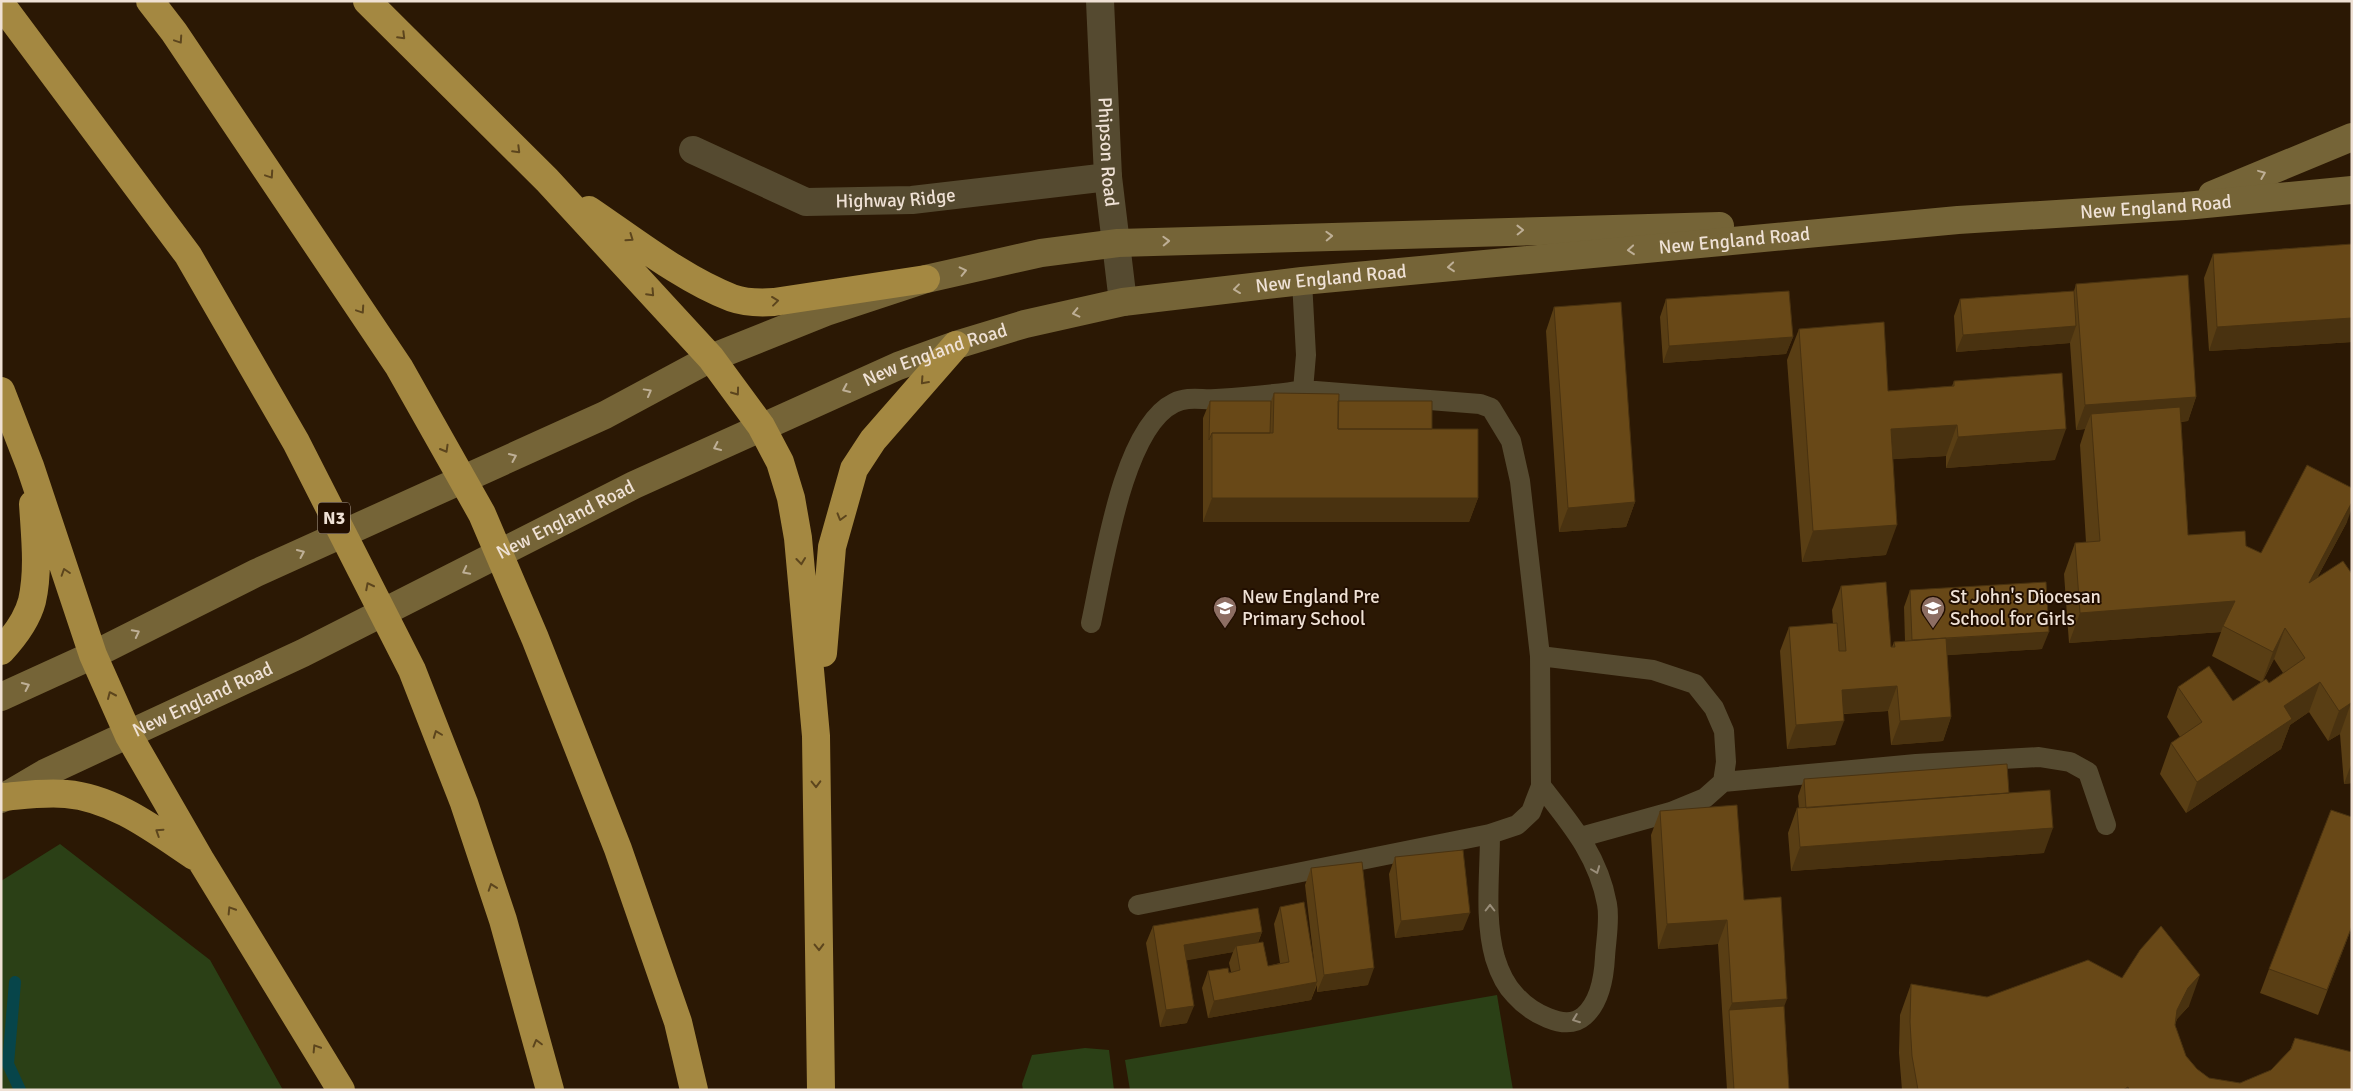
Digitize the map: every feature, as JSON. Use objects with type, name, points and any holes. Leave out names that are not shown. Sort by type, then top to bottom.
[{"type":"highway","points":[[150,1],[174,32],[399,367],[482,514],[535,638],[618,849],[678,1022],[694,1090]]},
{"type":"highway","points":[[367,1],[547,180],[711,358],[761,426],[780,462],[791,498],[798,538],[816,736],[821,1090]]},
{"type":"highway","name":"N3","points":[[1,4],[188,255],[296,442],[407,661],[464,803],[504,920],[550,1090]]},
{"type":"highway","points":[[547,180],[644,248],[697,280],[732,298],[754,303],[774,302],[926,280]]},
{"type":"highway","points":[[816,736],[832,548],[854,469],[873,440],[956,345]]},
{"type":"highway","points":[[1,390],[30,466],[93,655],[129,736],[200,859],[341,1090]]},
{"type":"highway","points":[[1,651],[22,625],[32,602],[35,546],[30,466]]},
{"type":"highway","points":[[3,798],[36,793],[67,794],[86,798],[110,806],[142,822],[200,859]]},
{"type":"street","name":"Phipson Road","points":[[1100,1],[1108,177],[1118,243],[1123,302]]},
{"type":"street","points":[[2185,206],[2352,137]]},
{"type":"street","name":"Highway Ridge","points":[[693,150],[806,202],[912,200],[1108,177]]},
{"type":"street","name":"New England Road","points":[[3,798],[45,773],[129,736],[303,653],[634,485],[761,426],[898,366],[956,345],[1025,324],[1123,302],[1302,281],[1958,220],[2185,206],[2352,190]]},
{"type":"street","name":"New England Road","points":[[1,697],[93,655],[256,573],[605,415],[711,358],[826,312],[926,280],[1041,253],[1118,243],[1436,232],[1958,220]]},
{"type":"street","points":[[1436,232],[1468,235],[1483,240],[1489,250],[1492,263]]},
{"type":"lane","points":[[1302,281],[1306,355],[1303,390]]},
{"type":"lane","points":[[1091,623],[1124,475],[1143,435],[1157,414],[1174,403],[1189,398],[1212,399],[1303,390],[1480,404],[1491,408],[1512,441],[1520,481],[1540,656],[1541,786],[1531,812],[1517,825],[1490,834],[1138,905]]},
{"type":"lane","points":[[1540,656],[1653,670],[1695,684],[1714,708],[1724,731],[1726,762],[1723,782]]},
{"type":"lane","points":[[1581,837],[1671,812],[1705,798],[1723,782],[1916,764],[2039,757],[2070,762],[2088,772],[2106,825]]},
{"type":"lane","points":[[1490,834],[1490,932],[1495,958],[1502,978],[1515,995],[1526,1004],[1561,1023],[1573,1022],[1584,1016],[1593,1006],[1604,976],[1607,905],[1598,870],[1581,837],[1541,786]]},
{"type":"green space","points":[[60,844],[210,960],[283,1090],[1,1090],[1,881]]},
{"type":"green space","points":[[1497,995],[1513,1090],[1130,1090],[1125,1060]]},
{"type":"green space","points":[[1085,1048],[1109,1050],[1114,1090],[1023,1090],[1022,1084],[1032,1055]]},
{"type":"building","points":[[2352,244],[2352,318],[2217,327],[2213,254]]},
{"type":"building","points":[[2188,275],[2196,397],[2085,405],[2076,284]]},
{"type":"building","points":[[1789,291],[1793,337],[1669,346],[1666,299]]},
{"type":"building","points":[[2074,291],[2076,326],[1963,335],[1960,299]]},
{"type":"building","points":[[1621,302],[1635,502],[1568,508],[1554,307]]},
{"type":"building","points":[[1884,322],[1888,391],[1954,386],[1954,381],[2062,373],[2066,429],[1958,437],[1957,425],[1891,429],[1897,525],[1813,531],[1799,329]]},
{"type":"building","points":[[1274,393],[1339,394],[1338,429],[1478,429],[1478,498],[1212,498],[1212,433],[1273,433]]},
{"type":"building","points":[[1210,401],[1271,401],[1270,433],[1212,433],[1209,440]]},
{"type":"building","points":[[1338,401],[1432,401],[1432,429],[1338,429]]},
{"type":"building","points":[[2180,407],[2188,535],[2245,531],[2246,546],[2261,553],[2307,465],[2352,488],[2352,502],[2309,583],[2343,561],[2352,574],[2352,710],[2351,703],[2339,711],[2320,682],[2284,706],[2292,719],[2197,782],[2171,743],[2202,722],[2178,687],[2209,666],[2233,701],[2266,679],[2269,683],[2305,658],[2285,628],[2273,652],[2223,626],[2235,601],[2080,613],[2075,543],[2100,541],[2091,414]]},
{"type":"building","points":[[1886,582],[1891,647],[1895,647],[1894,642],[1946,638],[1951,717],[1900,721],[1897,686],[1842,690],[1844,721],[1796,725],[1789,627],[1837,623],[1839,651],[1846,651],[1841,586]]},
{"type":"building","points":[[2046,582],[2049,632],[1912,640],[1910,590]]},
{"type":"building","points":[[2007,764],[2009,793],[1806,808],[1804,779]]},
{"type":"building","points":[[2050,790],[2053,828],[1800,847],[1797,808]]},
{"type":"building","points":[[1737,805],[1744,900],[1781,897],[1787,999],[1732,1003],[1727,920],[1667,924],[1660,811]]},
{"type":"building","points":[[2331,810],[2352,817],[2352,926],[2327,990],[2269,969]]},
{"type":"building","points":[[1463,850],[1470,913],[1401,921],[1395,857]]},
{"type":"building","points":[[1362,862],[1374,968],[1324,975],[1311,868]]},
{"type":"building","points":[[1304,902],[1317,982],[1214,1001],[1208,971],[1228,968],[1229,973],[1240,970],[1236,946],[1263,942],[1268,966],[1289,962],[1280,907]]},
{"type":"building","points":[[1258,908],[1262,932],[1184,945],[1194,1006],[1166,1010],[1153,926]]},
{"type":"building","points":[[2161,926],[2200,975],[2188,988],[2177,1010],[2175,1025],[2186,1056],[2197,1069],[2209,1078],[2240,1083],[2271,1070],[2291,1049],[2295,1038],[2352,1052],[2352,1090],[2129,1090],[2128,1087],[2123,1090],[1918,1090],[1912,1056],[1910,1022],[1911,984],[1987,997],[2088,960],[2122,978],[2140,950]]},
{"type":"building","points":[[1784,1006],[1789,1090],[1734,1090],[1729,1010]]},
{"type":"waterway","points":[[15,982],[8,1064],[20,1090]]},
{"type":"place","name":"New England Pre Primary School","points":[[1225,629]]},
{"type":"place","name":"St John's Diocesan School for Girls","points":[[1933,629]]}]
